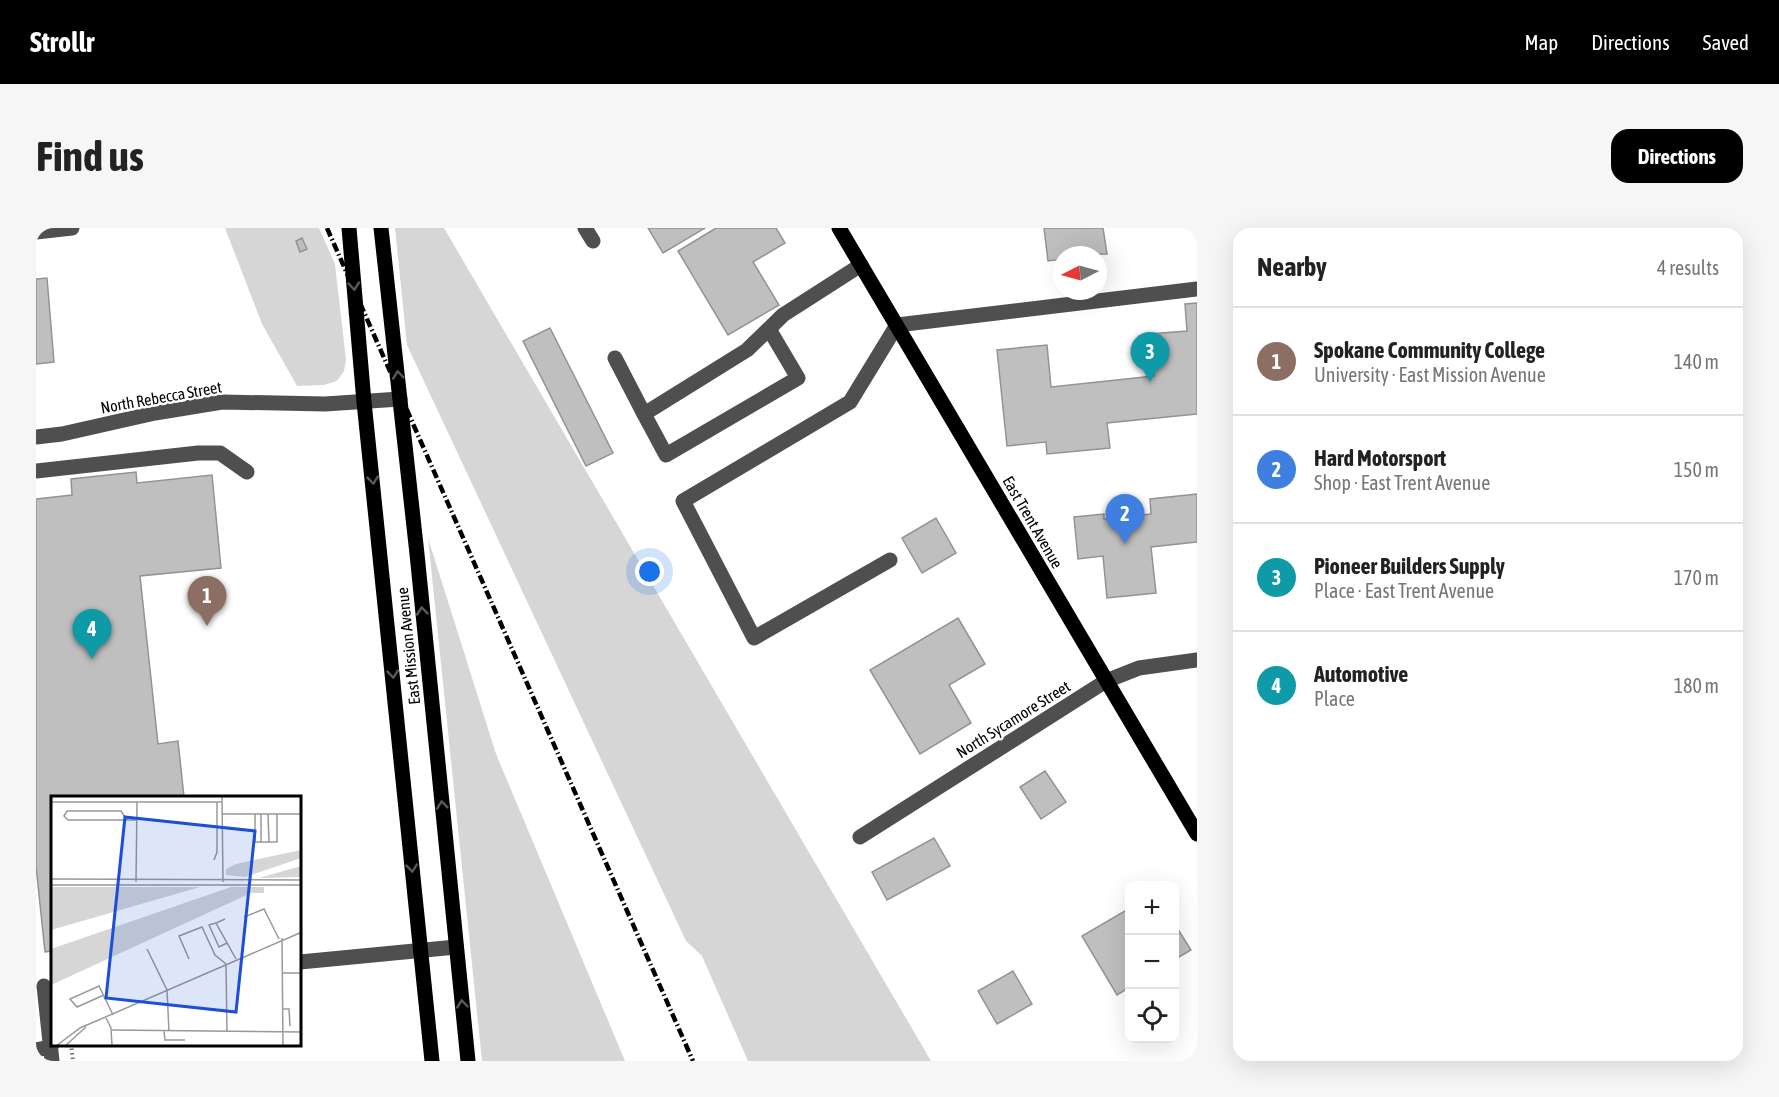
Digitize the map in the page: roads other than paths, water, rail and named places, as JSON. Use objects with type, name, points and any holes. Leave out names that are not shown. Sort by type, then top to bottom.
[{"type":"main road","name":"East Mission Avenue","points":[[349,228],[364,402],[432,1061]]},
{"type":"main road","name":"East Mission Avenue","points":[[381,228],[468,1061]]},
{"type":"main road","name":"East Trent Avenue","points":[[839,228],[1197,834]]},
{"type":"street","points":[[36,232],[72,228]]},
{"type":"street","points":[[644,414],[747,350],[783,315],[861,265]]},
{"type":"street","points":[[890,560],[754,638],[682,501],[850,402],[897,326],[1197,289]]},
{"type":"street","points":[[615,358],[666,455],[798,378],[769,329]]},
{"type":"street","name":"North Rebecca Street","points":[[36,437],[62,434],[155,413],[222,402],[326,404],[400,399]]},
{"type":"street","points":[[36,471],[198,453],[220,453],[247,472]]},
{"type":"street","name":"North Sycamore Street","points":[[860,837],[1106,681],[1139,668],[1197,660]]},
{"type":"street","points":[[302,962],[456,947]]},
{"type":"street","points":[[44,986],[46,1053]]},
{"type":"railway","points":[[327,228],[693,1061]]},
{"type":"place","name":"Pioneer Builders Supply","points":[[1150,382]]},
{"type":"place","name":"Hard Motorsport","points":[[1125,544]]},
{"type":"place","name":"Spokane Community College","points":[[207,626]]},
{"type":"place","name":"Automotive","points":[[92,659]]}]
